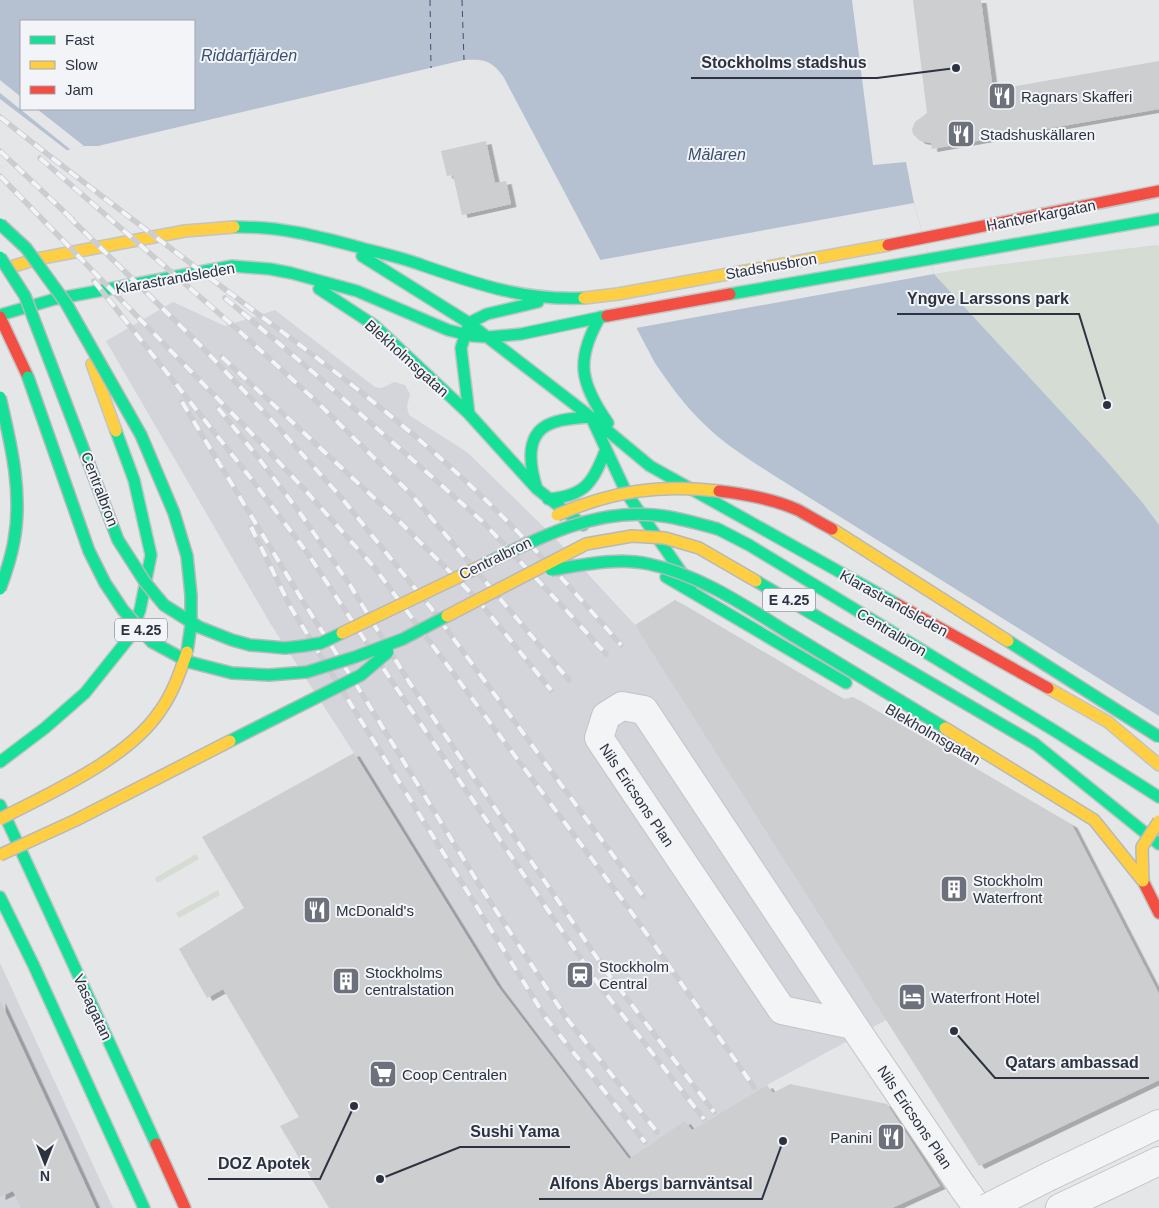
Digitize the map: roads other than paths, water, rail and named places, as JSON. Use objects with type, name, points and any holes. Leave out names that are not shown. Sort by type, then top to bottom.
[{"type":"main road","name":"Hantverkargatan","points":[[924,238],[1159,191]]},
{"type":"main road","name":"Hantverkargatan","points":[[929,258],[1159,219]]},
{"type":"main road","points":[[0,224],[26,248],[66,303],[140,435],[174,513],[187,556],[191,596],[191,625],[187,651],[176,683],[160,712],[137,737],[109,760],[72,782],[0,819]]},
{"type":"main road","name":"Klarastrandsleden","points":[[0,269],[37,259],[185,231],[248,227],[274,228],[305,233],[411,261],[488,287],[520,295],[582,298],[618,294]]},
{"type":"main road","name":"Stadshusbron","points":[[618,294],[924,238]]},
{"type":"main road","name":"Klarastrandsleden","points":[[345,245],[467,329],[488,338],[591,417],[650,466],[1108,722],[1159,765]]},
{"type":"main road","name":"Centralbron","points":[[0,257],[25,296],[118,540],[141,576],[165,606],[199,628],[226,639],[254,646],[303,648],[321,643],[536,538],[580,522],[614,516],[648,514],[682,519],[718,529],[748,545],[1055,731],[1159,797]]},
{"type":"main road","name":"Stadshusbron","points":[[600,318],[929,258]]},
{"type":"main road","name":"Klarastrandsleden","points":[[0,316],[55,299],[232,266],[291,273],[357,291],[433,324],[467,329],[487,314],[556,298]]},
{"type":"main road","name":"Blekholmsgatan","points":[[291,273],[374,324],[469,414],[537,489],[594,534],[698,597],[854,687]]},
{"type":"main road","name":"Centralbron","points":[[0,316],[28,377],[89,551],[105,583],[118,603],[152,642],[189,662],[232,673],[268,675],[307,672],[403,639],[586,544],[632,536],[665,538],[699,548],[1035,744]]},
{"type":"main road","points":[[488,338],[521,334],[600,318]]},
{"type":"main road","name":"Klarastrandsleden","points":[[600,318],[590,333],[584,352],[583,364],[586,386],[595,406],[625,446]]},
{"type":"main road","points":[[0,762],[45,728],[85,693],[129,638],[140,610],[150,555],[134,480],[79,327]]},
{"type":"main road","name":"Blekholmsgatan","points":[[467,329],[461,348],[469,414]]},
{"type":"main road","points":[[0,397],[15,463],[18,495],[13,543],[5,578],[0,589]]},
{"type":"main road","points":[[537,489],[531,472],[531,454],[533,439],[542,427],[550,423],[591,417]]},
{"type":"main road","name":"Blekholmsgatan","points":[[591,417],[627,494],[698,597]]},
{"type":"main road","points":[[548,498],[566,498],[582,490],[596,474],[606,449]]},
{"type":"main road","points":[[548,520],[580,504],[608,496],[638,489],[664,487],[692,487],[748,495],[792,508],[836,531],[1159,737]]},
{"type":"main road","points":[[467,572],[524,533]]},
{"type":"main road","points":[[527,573],[617,561],[649,564],[683,574],[732,598],[1094,820],[1147,878]]},
{"type":"main road","points":[[0,855],[76,820],[361,675],[403,639]]},
{"type":"main road","name":"Blekholmsgatan","points":[[914,722],[1101,832],[1147,878]]},
{"type":"main road","points":[[1035,744],[1159,844]]},
{"type":"main road","name":"E 4.25","points":[[1035,744],[1159,828]]},
{"type":"main road","name":"Vasagatan","points":[[0,805],[37,898],[186,1208]]},
{"type":"main road","points":[[1159,821],[1142,847],[1147,878],[1159,913]]},
{"type":"main road","points":[[5,894],[34,966],[144,1208]]},
{"type":"street","name":"Nils Ericsons Plan","points":[[853,1025],[782,1010],[599,738],[606,716],[622,706],[644,710],[853,1025],[978,1208]]},
{"type":"street","points":[[987,1208],[1159,1124]]},
{"type":"street","points":[[1060,1208],[1159,1161]]},
{"type":"water","name":"Mälaren","points":[[0,0],[852,0],[873,165],[906,162],[914,203],[934,274],[1103,457],[1159,525],[1159,716],[770,473],[711,431],[690,410],[655,363],[503,76],[490,64],[482,60],[464,60],[98,146],[84,146],[0,167]]},
{"type":"railway","points":[[0,117],[120,210],[324,363],[431,450],[521,535],[621,645]]},
{"type":"railway","points":[[0,151],[73,220]]},
{"type":"railway","points":[[40,158],[237,329],[316,401],[411,494],[569,680]]},
{"type":"railway","points":[[0,176],[261,443],[374,567],[627,906],[754,1087]]},
{"type":"railway","points":[[68,216],[200,345],[267,415],[340,496],[431,608],[643,896]]},
{"type":"railway","points":[[94,281],[253,481],[308,554],[397,689],[599,985],[704,1119]]},
{"type":"railway","points":[[225,298],[314,373],[482,521],[606,654]]},
{"type":"railway","points":[[222,357],[399,521],[477,599],[551,690]]},
{"type":"railway","points":[[182,402],[480,886],[565,1016],[657,1132]]},
{"type":"railway","points":[[218,408],[300,513],[350,585],[409,682],[606,971],[714,1112]]},
{"type":"railway","points":[[251,527],[291,608],[546,1018],[645,1142]]},
{"type":"place","name":"Stockholms stadshus","points":[[956,68]]},
{"type":"place","name":"Ragnars Skafferi","points":[[1002,96]]},
{"type":"place","name":"Stadshuskällaren","points":[[961,134]]},
{"type":"place","name":"Yngve Larssons park","points":[[1107,405]]},
{"type":"place","name":"Stockholm Waterfront","points":[[954,889]]},
{"type":"place","name":"McDonald's","points":[[317,910]]},
{"type":"place","name":"Stockholm Central","points":[[580,975]]},
{"type":"place","name":"Stockholms centralstation","points":[[346,981]]},
{"type":"place","name":"Waterfront Hotel","points":[[912,997]]},
{"type":"place","name":"Qatars ambassad","points":[[954,1031]]},
{"type":"place","name":"Coop Centralen","points":[[383,1074]]},
{"type":"place","name":"DOZ Apotek","points":[[354,1106]]},
{"type":"place","name":"Panini","points":[[891,1137]]},
{"type":"place","name":"Alfons Åbergs barnväntsal","points":[[783,1141]]},
{"type":"place","name":"Sushi Yama","points":[[380,1179]]},
{"type":"water label","name":"Riddarfjärden","points":[[249,55]]}]
